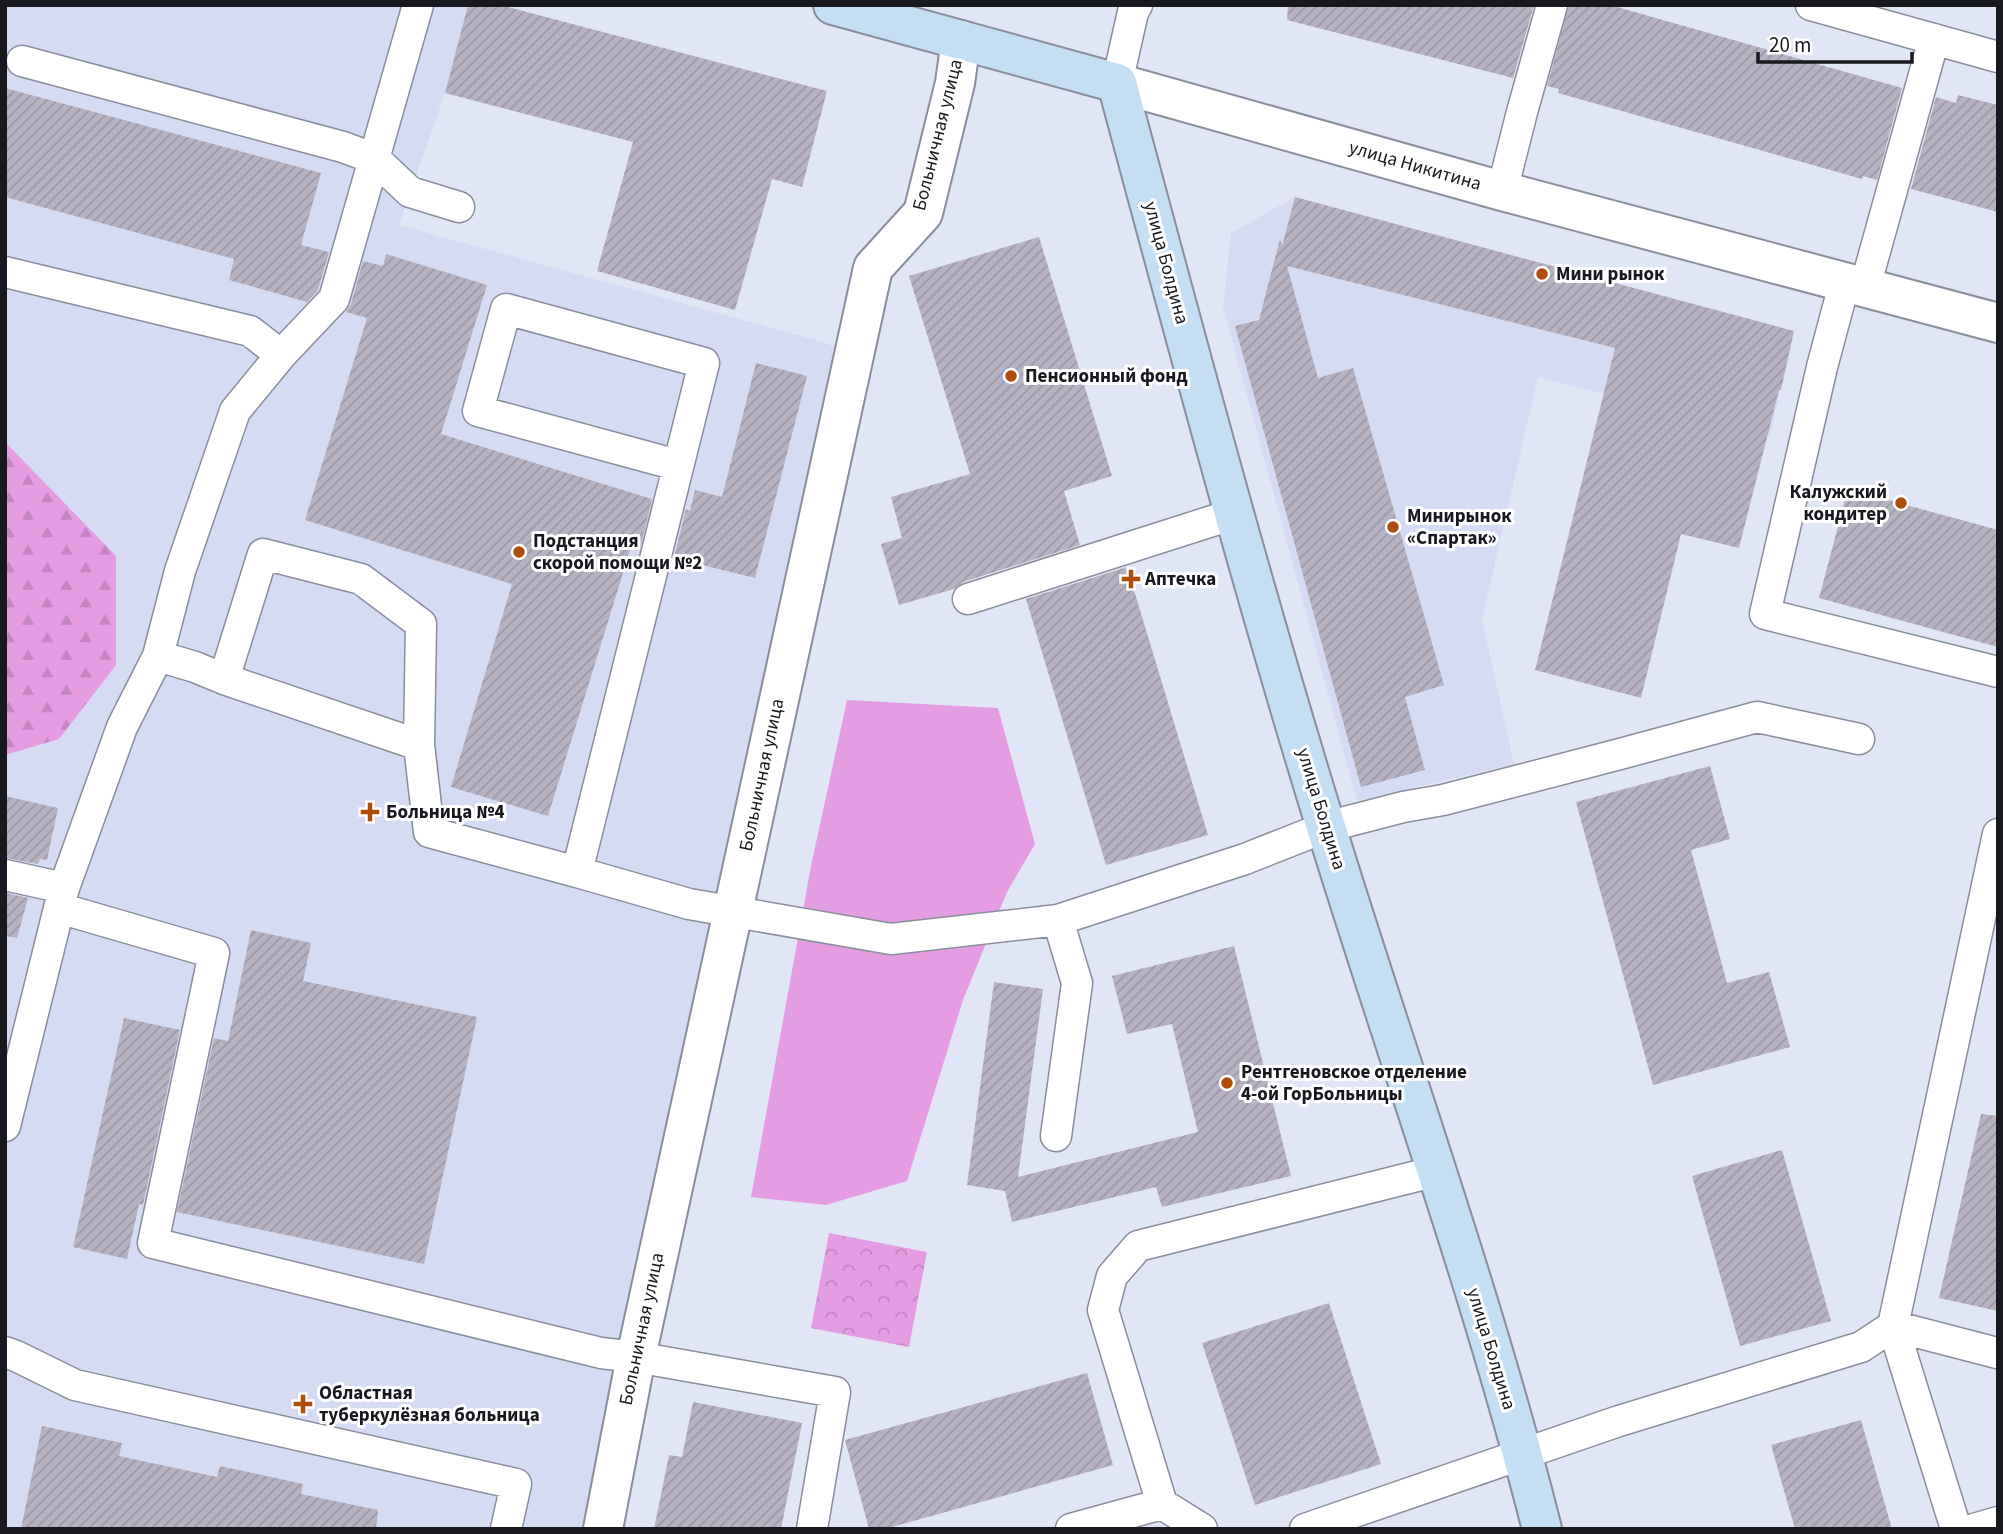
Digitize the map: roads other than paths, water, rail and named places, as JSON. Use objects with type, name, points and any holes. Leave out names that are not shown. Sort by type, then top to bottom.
[{"type":"main road","name":"улица Никитина","points":[[833,5],[1117,83]]},
{"type":"main road","name":"улица Болдина","points":[[1117,83],[1234,514],[1326,827],[1437,1171],[1523,1453],[1542,1529]]},
{"type":"street","name":"Больничная улица","points":[[603,1529],[636,1357],[873,268],[923,213],[955,83],[961,40]]},
{"type":"street","name":"улица Никитина","points":[[1117,83],[1502,191],[1998,323]]},
{"type":"lane","points":[[5,1126],[62,898],[122,726],[158,656],[180,571],[235,411],[281,355],[334,299],[418,5]]},
{"type":"lane","points":[[1117,83],[1133,12],[1137,5]]},
{"type":"lane","points":[[1502,191],[1552,5]]},
{"type":"lane","points":[[1811,5],[1998,57]]},
{"type":"lane","points":[[1934,39],[1855,284],[1822,367],[1765,614],[1998,673]]},
{"type":"lane","points":[[22,61],[343,147],[375,159],[410,192],[459,206]]},
{"type":"lane","points":[[5,272],[250,331],[281,355]]},
{"type":"lane","points":[[577,872],[704,363],[506,309],[478,411],[677,465]]},
{"type":"lane","points":[[968,599],[1234,514]]},
{"type":"lane","points":[[224,679],[263,554],[361,579],[421,624],[419,745],[429,832],[689,904],[891,939],[1058,920],[1245,859],[1326,827],[1757,717],[1859,739]]},
{"type":"lane","points":[[158,656],[419,745]]},
{"type":"lane","points":[[1955,1529],[1893,1326],[1998,834]]},
{"type":"lane","points":[[5,874],[62,898],[214,953],[153,1243],[601,1353],[835,1392],[812,1529]]},
{"type":"lane","points":[[1056,1136],[1077,982],[1058,920]]},
{"type":"lane","points":[[1202,1529],[1162,1504],[1103,1310],[1112,1276],[1138,1246],[1437,1171]]},
{"type":"lane","points":[[1305,1529],[1631,1417],[1861,1347],[1893,1326],[1997,1353]]},
{"type":"lane","points":[[5,1352],[75,1385],[516,1484],[506,1529]]},
{"type":"lane","points":[[1071,1529],[1162,1504]]},
{"type":"lane","points":[[1974,1529],[1998,1521]]},
{"type":"place","name":"Мини рынок","points":[[1542,274]]},
{"type":"place","name":"Пенсионный фонд","points":[[1011,376]]},
{"type":"place","name":"Калужский кондитер","points":[[1901,503]]},
{"type":"place","name":"Минирынок «Спартак»","points":[[1393,527]]},
{"type":"place","name":"Подстанция скорой помощи №2","points":[[519,552]]},
{"type":"place","name":"Аптечка","points":[[1131,579]]},
{"type":"place","name":"Больница №4","points":[[370,812]]},
{"type":"place","name":"Рентгеновское отделение 4-ой ГорБольницы","points":[[1227,1083]]},
{"type":"place","name":"Областная туберкулёзная больница","points":[[303,1404]]}]
